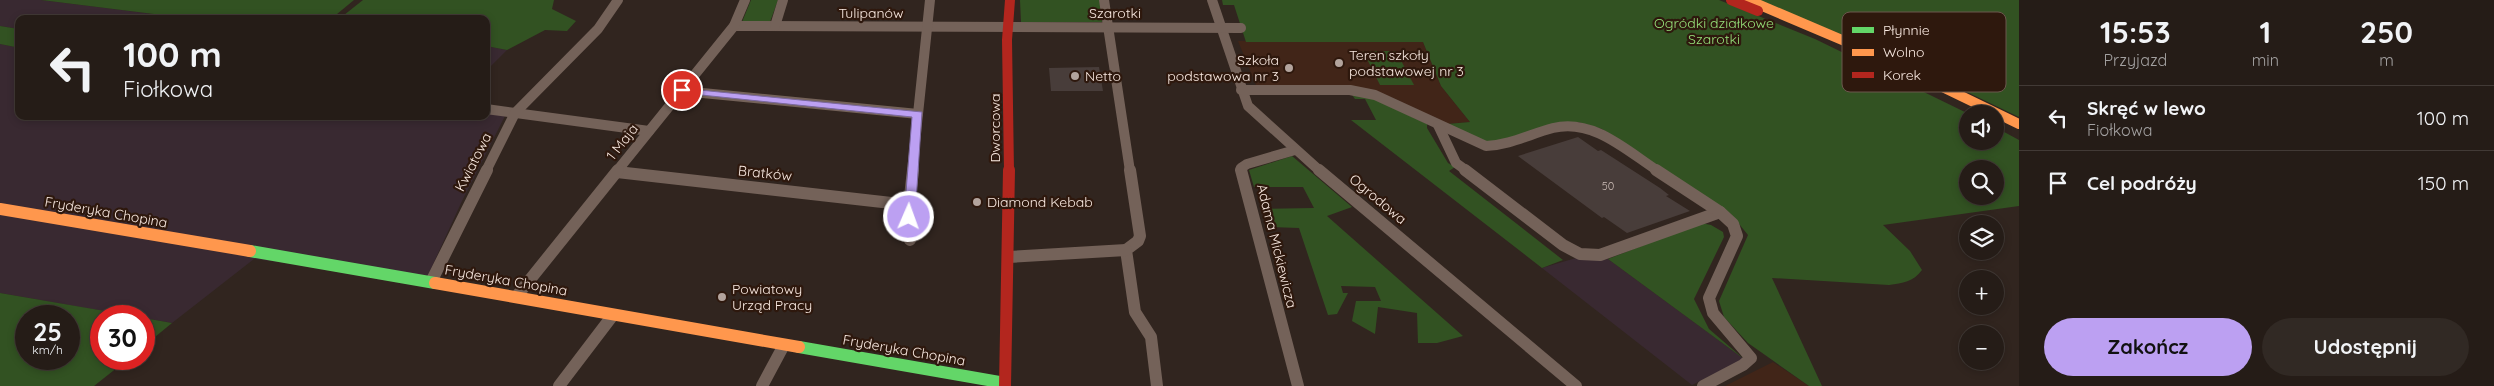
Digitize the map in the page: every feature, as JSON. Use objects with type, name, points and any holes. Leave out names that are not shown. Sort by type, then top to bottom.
[{"type":"street","name":"Kwiatowa","points":[[431,282],[515,113],[598,29],[618,0]]},
{"type":"street","name":"1 Maja","points":[[516,297],[734,26],[745,0]]},
{"type":"street","points":[[775,26],[783,0]]},
{"type":"street","points":[[910,240],[909,204],[930,0]]},
{"type":"street","name":"Dworcowa","points":[[1005,385],[1009,256],[1010,73],[1008,27],[1010,0]]},
{"type":"street","points":[[1009,256],[1126,250],[1140,236],[1104,0]]},
{"type":"street","name":"Ogrodowa","points":[[1212,0],[1241,90],[1250,109],[1295,150],[1576,386]]},
{"type":"street","points":[[1731,0],[1842,48]]},
{"type":"street","points":[[1748,0],[1842,40]]},
{"type":"street","name":"Tulipanów","points":[[734,26],[1008,27]]},
{"type":"street","name":"Szarotki","points":[[1008,27],[1241,28]]},
{"type":"street","points":[[682,90],[918,114]]},
{"type":"street","points":[[1241,90],[1350,90],[1374,95],[1475,142],[1499,146],[1564,126],[1582,127],[1598,132],[1720,212],[1733,224],[1737,236],[1709,298],[1714,313],[1751,358],[1743,366],[1703,386]]},
{"type":"street","points":[[1934,92],[1960,105]]},
{"type":"street","points":[[1953,92],[2019,124]]},
{"type":"street","points":[[490,110],[649,132]]},
{"type":"street","points":[[1438,125],[1456,163],[1564,245],[1580,254],[1600,255],[1720,212]]},
{"type":"street","points":[[2004,126],[2019,134]]},
{"type":"street","name":"Adama Mickiewicza","points":[[1295,150],[1247,164],[1242,168],[1298,386]]},
{"type":"street","name":"Bratków","points":[[617,172],[909,204]]},
{"type":"street","name":"Fryderyka Chopina","points":[[0,209],[431,282],[784,345],[876,356],[1005,385]]},
{"type":"street","points":[[1126,250],[1135,312],[1150,337],[1158,386]]},
{"type":"street","points":[[559,386],[612,315]]},
{"type":"street","points":[[762,386],[784,345]]},
{"type":"shaded area","points":[[0,0],[41,0],[162,15],[15,15],[15,28],[0,26]]},
{"type":"shaded area","name":"Teren szkoły podstawowej nr 3","points":[[1238,41],[1423,42],[1441,86],[1470,122],[1447,124],[1391,97],[1256,85]]},
{"type":"shaded area","points":[[0,44],[15,47],[15,120],[490,120],[490,114],[505,116],[462,201],[424,284],[369,273],[254,259],[172,323],[155,320],[155,305],[90,305],[90,309],[80,307],[80,305],[69,305],[0,293]]},
{"type":"shaded area","points":[[490,47],[507,50],[490,67]]},
{"type":"shaded area","points":[[1576,258],[1608,259],[1744,359],[1692,385],[1542,268]]},
{"type":"shaded area","points":[[1773,362],[1809,386],[1725,386]]},
{"type":"green space","points":[[41,0],[354,0],[336,15],[162,15]]},
{"type":"green space","points":[[363,0],[554,0],[552,9],[576,21],[567,31],[545,30],[507,50],[490,47],[490,15],[344,15]]},
{"type":"green space","points":[[751,0],[778,0],[770,22],[742,22]]},
{"type":"green space","points":[[1020,0],[1100,0],[1102,22],[1021,22]]},
{"type":"green space","name":"Ogródki działkowe Szarotki","points":[[1222,0],[1719,0],[1815,39],[1842,52],[1842,92],[1924,92],[1959,109],[1959,150],[2004,150],[2004,132],[2019,140],[2019,206],[1883,225],[1910,251],[1922,270],[1915,277],[1903,283],[1889,285],[1772,278],[1822,386],[1809,386],[1748,343],[1724,317],[1719,301],[1748,235],[1731,214],[1602,129],[1578,122],[1494,145],[1478,140],[1447,124],[1470,122],[1441,86],[1423,42],[1246,42],[1234,5],[1223,5]]},
{"type":"green space","points":[[1758,0],[2019,0],[2019,117],[2004,110],[2004,105],[1994,105],[1967,92],[2006,92],[2006,12],[1842,12],[1842,35]]},
{"type":"green space","points":[[0,26],[15,28],[15,47],[0,44]]},
{"type":"green space","points":[[1363,51],[1396,51],[1414,85],[1380,85]]},
{"type":"green space","points":[[1352,95],[1374,99],[1427,124],[1427,128],[1448,163],[1455,167],[1449,171],[1563,260],[1542,268],[1351,120],[1376,120],[1365,99],[1355,99]]},
{"type":"green space","points":[[1292,156],[1352,207],[1327,216],[1463,336],[1437,343],[1418,343],[1417,313],[1378,307],[1375,334],[1352,321],[1356,301],[1381,301],[1375,287],[1341,286],[1343,293],[1348,293],[1337,314],[1328,315],[1299,228],[1269,227],[1263,209],[1314,208],[1303,187],[1254,187],[1249,170]]},
{"type":"green space","points":[[1701,223],[1711,225],[1723,232],[1724,237],[1694,299],[1709,329],[1744,359],[1608,259]]},
{"type":"green space","points":[[0,293],[70,305],[15,305],[15,370],[80,370],[80,307],[90,308],[90,370],[114,370],[94,386],[0,386]]},
{"type":"green space","points":[[155,320],[172,323],[155,337]]},
{"type":"building","name":"Netto","points":[[1099,67],[1103,91],[1051,91],[1049,68]]},
{"type":"building","points":[[1578,137],[1660,188],[1669,195],[1666,196],[1690,211],[1627,233],[1604,217],[1602,218],[1518,156]]},
{"type":"traffic: fast","points":[[250,251],[435,283]]},
{"type":"traffic: fast","points":[[799,347],[1005,383]]},
{"type":"traffic: slow","points":[[1748,0],[1842,40]]},
{"type":"traffic: slow","points":[[1953,92],[2019,124]]},
{"type":"traffic: slow","points":[[0,209],[250,251]]},
{"type":"traffic: slow","points":[[435,283],[799,347]]},
{"type":"traffic: jam","points":[[1005,386],[1010,110],[1007,26],[1010,0]]},
{"type":"traffic: jam","points":[[1731,0],[1758,11]]},
{"type":"place","name":"Teren szkoły podstawowej nr 3","points":[[1339,63]]},
{"type":"place","name":"Szkoła podstawowa nr 3","points":[[1289,68]]},
{"type":"place","name":"Netto","points":[[1075,76]]},
{"type":"place","name":"Diamond Kebab","points":[[977,202]]},
{"type":"place","name":"Powiatowy Urząd Pracy","points":[[722,297]]},
{"type":"route","points":[[682,90],[918,114],[909,217]]}]
